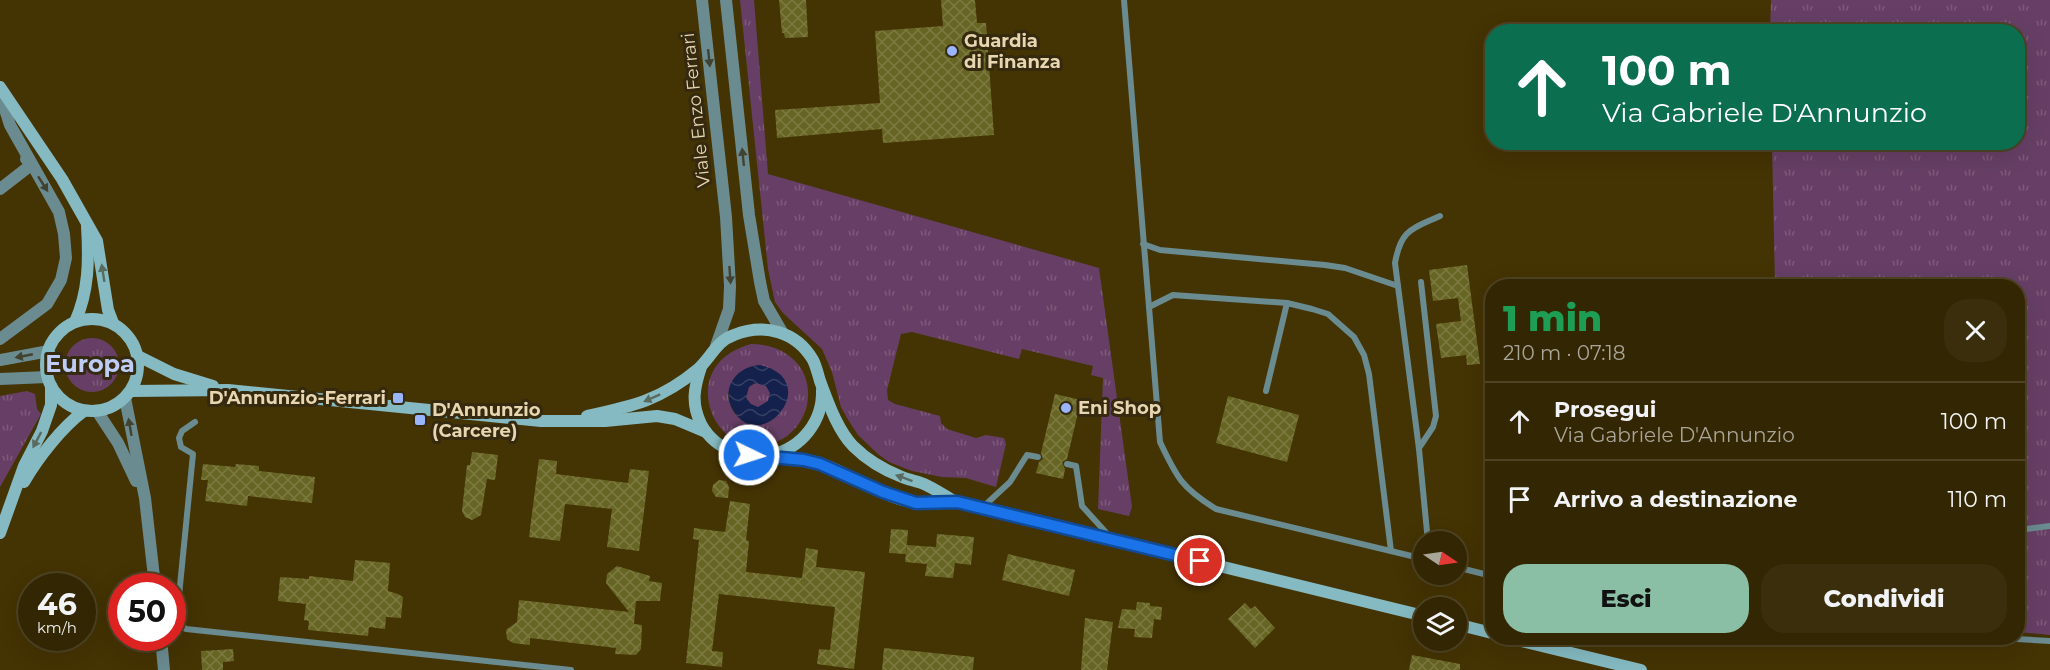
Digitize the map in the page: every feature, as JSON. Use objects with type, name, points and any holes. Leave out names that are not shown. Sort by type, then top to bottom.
[{"type":"main road","points":[[0,87],[76,202],[99,247],[108,310],[113,323],[129,337],[138,356],[136,380],[128,394],[117,404],[97,411],[84,411],[70,405],[59,397],[49,381]]},
{"type":"main road","points":[[75,322],[87,283],[89,257],[87,226]]},
{"type":"main road","points":[[0,534],[24,466],[42,431],[51,405],[46,362],[49,351],[59,334],[75,322],[88,319],[113,323]]},
{"type":"main road","points":[[565,420],[638,405],[666,392],[701,367],[716,346],[732,335],[765,328],[782,332],[795,340],[813,359],[842,429],[852,445],[868,459],[886,470],[922,483],[957,502],[1413,613]]},
{"type":"main road","points":[[138,356],[174,374],[228,390]]},
{"type":"main road","points":[[701,367],[693,394],[696,413],[706,432],[721,446],[734,453],[804,460],[820,464],[883,492],[916,503],[957,502]]},
{"type":"main road","points":[[764,456],[791,447],[812,427],[819,413],[822,384]]},
{"type":"main road","points":[[128,394],[228,390],[514,419],[605,421],[657,416],[675,419],[706,432]]},
{"type":"main road","points":[[5,517],[32,469],[75,417],[84,411]]},
{"type":"main road","points":[[1467,627],[1485,631]]},
{"type":"main road","points":[[1538,645],[1641,670]]},
{"type":"street","name":"Viale Enzo Ferrari","points":[[702,0],[726,217],[730,286],[729,309],[716,346]]},
{"type":"street","points":[[726,0],[749,215],[764,301],[782,332]]},
{"type":"street","points":[[0,94],[10,125],[31,165]]},
{"type":"street","points":[[0,119],[49,193],[58,212],[66,245],[64,269],[55,292],[47,304],[0,339]]},
{"type":"street","points":[[0,189],[31,165]]},
{"type":"street","points":[[0,360],[49,351]]},
{"type":"street","points":[[0,379],[9,377],[49,381]]},
{"type":"street","points":[[128,394],[145,498],[154,573]]},
{"type":"street","points":[[97,411],[118,443],[145,498]]},
{"type":"street","points":[[162,651],[164,670]]},
{"type":"lane","points":[[1124,0],[1160,442],[1174,473],[1193,495],[1216,509],[1413,556]]},
{"type":"lane","points":[[1427,531],[1419,449],[1395,263],[1398,246],[1408,231],[1440,216]]},
{"type":"lane","points":[[1143,244],[1160,250],[1345,268],[1398,286]]},
{"type":"lane","points":[[1419,449],[1433,427],[1436,416],[1421,282]]},
{"type":"lane","points":[[1149,307],[1173,296],[1287,303],[1328,314],[1354,337],[1364,355],[1369,374],[1391,551]]},
{"type":"lane","points":[[1266,391],[1287,303]]},
{"type":"lane","points":[[195,422],[182,431],[179,438],[181,447],[193,454],[177,616],[179,624],[186,629],[571,670]]},
{"type":"lane","points":[[981,508],[1010,482],[1027,455],[1038,457]]},
{"type":"lane","points":[[1067,464],[1076,465],[1082,506],[1111,539]]},
{"type":"lane","points":[[2025,529],[2050,526]]},
{"type":"lane","points":[[1467,570],[1485,574]]},
{"type":"lane","points":[[2025,640],[2050,641]]},
{"type":"green space","points":[[740,0],[754,0],[768,174],[1099,268],[1132,507],[1129,516],[1098,509],[1103,378],[1091,375],[1093,366],[1022,349],[1019,359],[912,332],[901,334],[887,390],[888,400],[940,416],[941,423],[947,429],[976,438],[986,435],[1004,438],[1006,444],[996,487],[966,478],[942,477],[912,471],[889,462],[858,435],[841,407],[832,372],[822,349],[783,313],[775,302],[768,269]]},
{"type":"green space","points":[[1771,0],[2050,0],[2050,635],[2025,633],[2025,279],[1775,279],[1772,150],[2025,150],[2025,24],[1770,24]]},
{"type":"green space","points":[[92,338],[102,340],[111,346],[117,355],[119,365],[117,375],[111,384],[102,390],[92,392],[82,390],[73,384],[67,375],[65,365],[67,355],[73,346],[82,340]]},
{"type":"green space","points":[[751,344],[764,345],[786,354],[802,369],[808,392],[806,410],[795,428],[784,438],[761,446],[740,443],[724,431],[712,414],[708,394],[712,374],[726,356]],"holes":[[[778,373],[785,383],[788,396],[746,422],[738,417],[731,407],[728,393]]]},
{"type":"green space","points":[[758,383],[767,386],[770,395],[767,404],[758,407],[749,404],[746,395],[749,386]]},
{"type":"green space","points":[[27,391],[35,394],[37,409],[41,414],[0,487],[0,396]]},
{"type":"water","points":[[760,365],[779,373],[787,385],[787,398],[781,411],[771,421],[758,425],[745,422],[733,410],[728,394],[738,374],[752,366]],"holes":[[[755,383],[766,386],[770,393],[768,401],[758,407],[751,404],[746,398],[749,387]]]},
{"type":"building","points":[[779,0],[806,0],[808,37],[785,38],[782,33]]},
{"type":"building","points":[[941,0],[975,0],[977,23],[986,23],[994,135],[883,143],[882,129],[777,138],[775,110],[880,103],[875,31],[943,26]]},
{"type":"building","points":[[1467,265],[1480,364],[1467,365],[1466,355],[1441,358],[1436,324],[1461,321],[1458,298],[1433,301],[1429,270]]},
{"type":"building","points":[[1055,394],[1081,400],[1067,459],[1062,462],[1065,469],[1063,479],[1036,473],[1039,462],[1043,459],[1041,453]]},
{"type":"building","points":[[1228,396],[1299,415],[1287,462],[1216,443]]},
{"type":"building","points":[[472,452],[498,455],[495,480],[487,479],[481,515],[472,520],[465,517],[462,511],[467,465],[470,465]]},
{"type":"building","points":[[539,459],[557,461],[556,474],[628,483],[630,469],[649,471],[639,551],[607,547],[612,509],[565,504],[560,541],[529,537]]},
{"type":"building","points":[[203,464],[235,467],[236,464],[259,466],[259,471],[315,477],[312,503],[248,496],[247,506],[205,501],[208,480],[201,480]]},
{"type":"building","points":[[719,480],[726,481],[729,487],[728,498],[716,497],[712,491],[713,485]]},
{"type":"building","points":[[730,501],[750,504],[746,540],[749,541],[746,572],[802,578],[806,548],[818,550],[816,567],[865,572],[854,669],[817,664],[819,649],[830,650],[835,607],[719,594],[712,651],[723,652],[722,667],[686,663],[699,540],[693,539],[694,528],[725,532]]},
{"type":"building","points":[[891,529],[908,530],[906,554],[889,553]]},
{"type":"building","points":[[937,534],[974,537],[971,565],[955,563],[953,578],[925,576],[927,564],[905,562],[907,545],[936,547]]},
{"type":"building","points":[[1008,554],[1075,570],[1069,596],[1002,580]]},
{"type":"building","points":[[355,560],[390,563],[388,591],[403,597],[401,618],[386,617],[385,629],[369,627],[368,636],[308,630],[309,621],[304,620],[306,604],[278,601],[280,577],[309,579],[309,576],[353,581]]},
{"type":"building","points":[[617,566],[650,576],[649,581],[662,583],[660,601],[636,601],[634,624],[642,625],[641,649],[636,655],[615,654],[616,648],[530,638],[530,645],[513,643],[507,639],[506,630],[517,622],[519,600],[629,612],[606,583],[607,574]]},
{"type":"building","points":[[1137,602],[1162,607],[1161,620],[1154,619],[1152,638],[1134,637],[1135,629],[1118,628],[1122,609],[1136,610]]},
{"type":"building","points":[[1245,603],[1251,609],[1255,606],[1275,628],[1255,648],[1228,619]]},
{"type":"building","points":[[1085,618],[1113,622],[1107,670],[1081,670]]},
{"type":"building","points":[[884,648],[974,657],[973,670],[882,670]]},
{"type":"building","points":[[233,649],[234,661],[223,662],[223,670],[202,670],[201,651]]},
{"type":"building","points":[[1412,655],[1460,664],[1460,670],[1409,670]]},
{"type":"place","name":"Guardia di Finanza","points":[[952,51]]},
{"type":"place","name":"D'Annunzio-Ferrari","points":[[398,398]]},
{"type":"place","name":"Eni Shop","points":[[1066,408]]},
{"type":"place","name":"D'Annunzio (Carcere)","points":[[420,420]]},
{"type":"district","name":"Europa","points":[[90,364]]},
{"type":"route","points":[[749,455],[804,460],[820,464],[883,492],[916,503],[957,502],[1200,561]]}]
